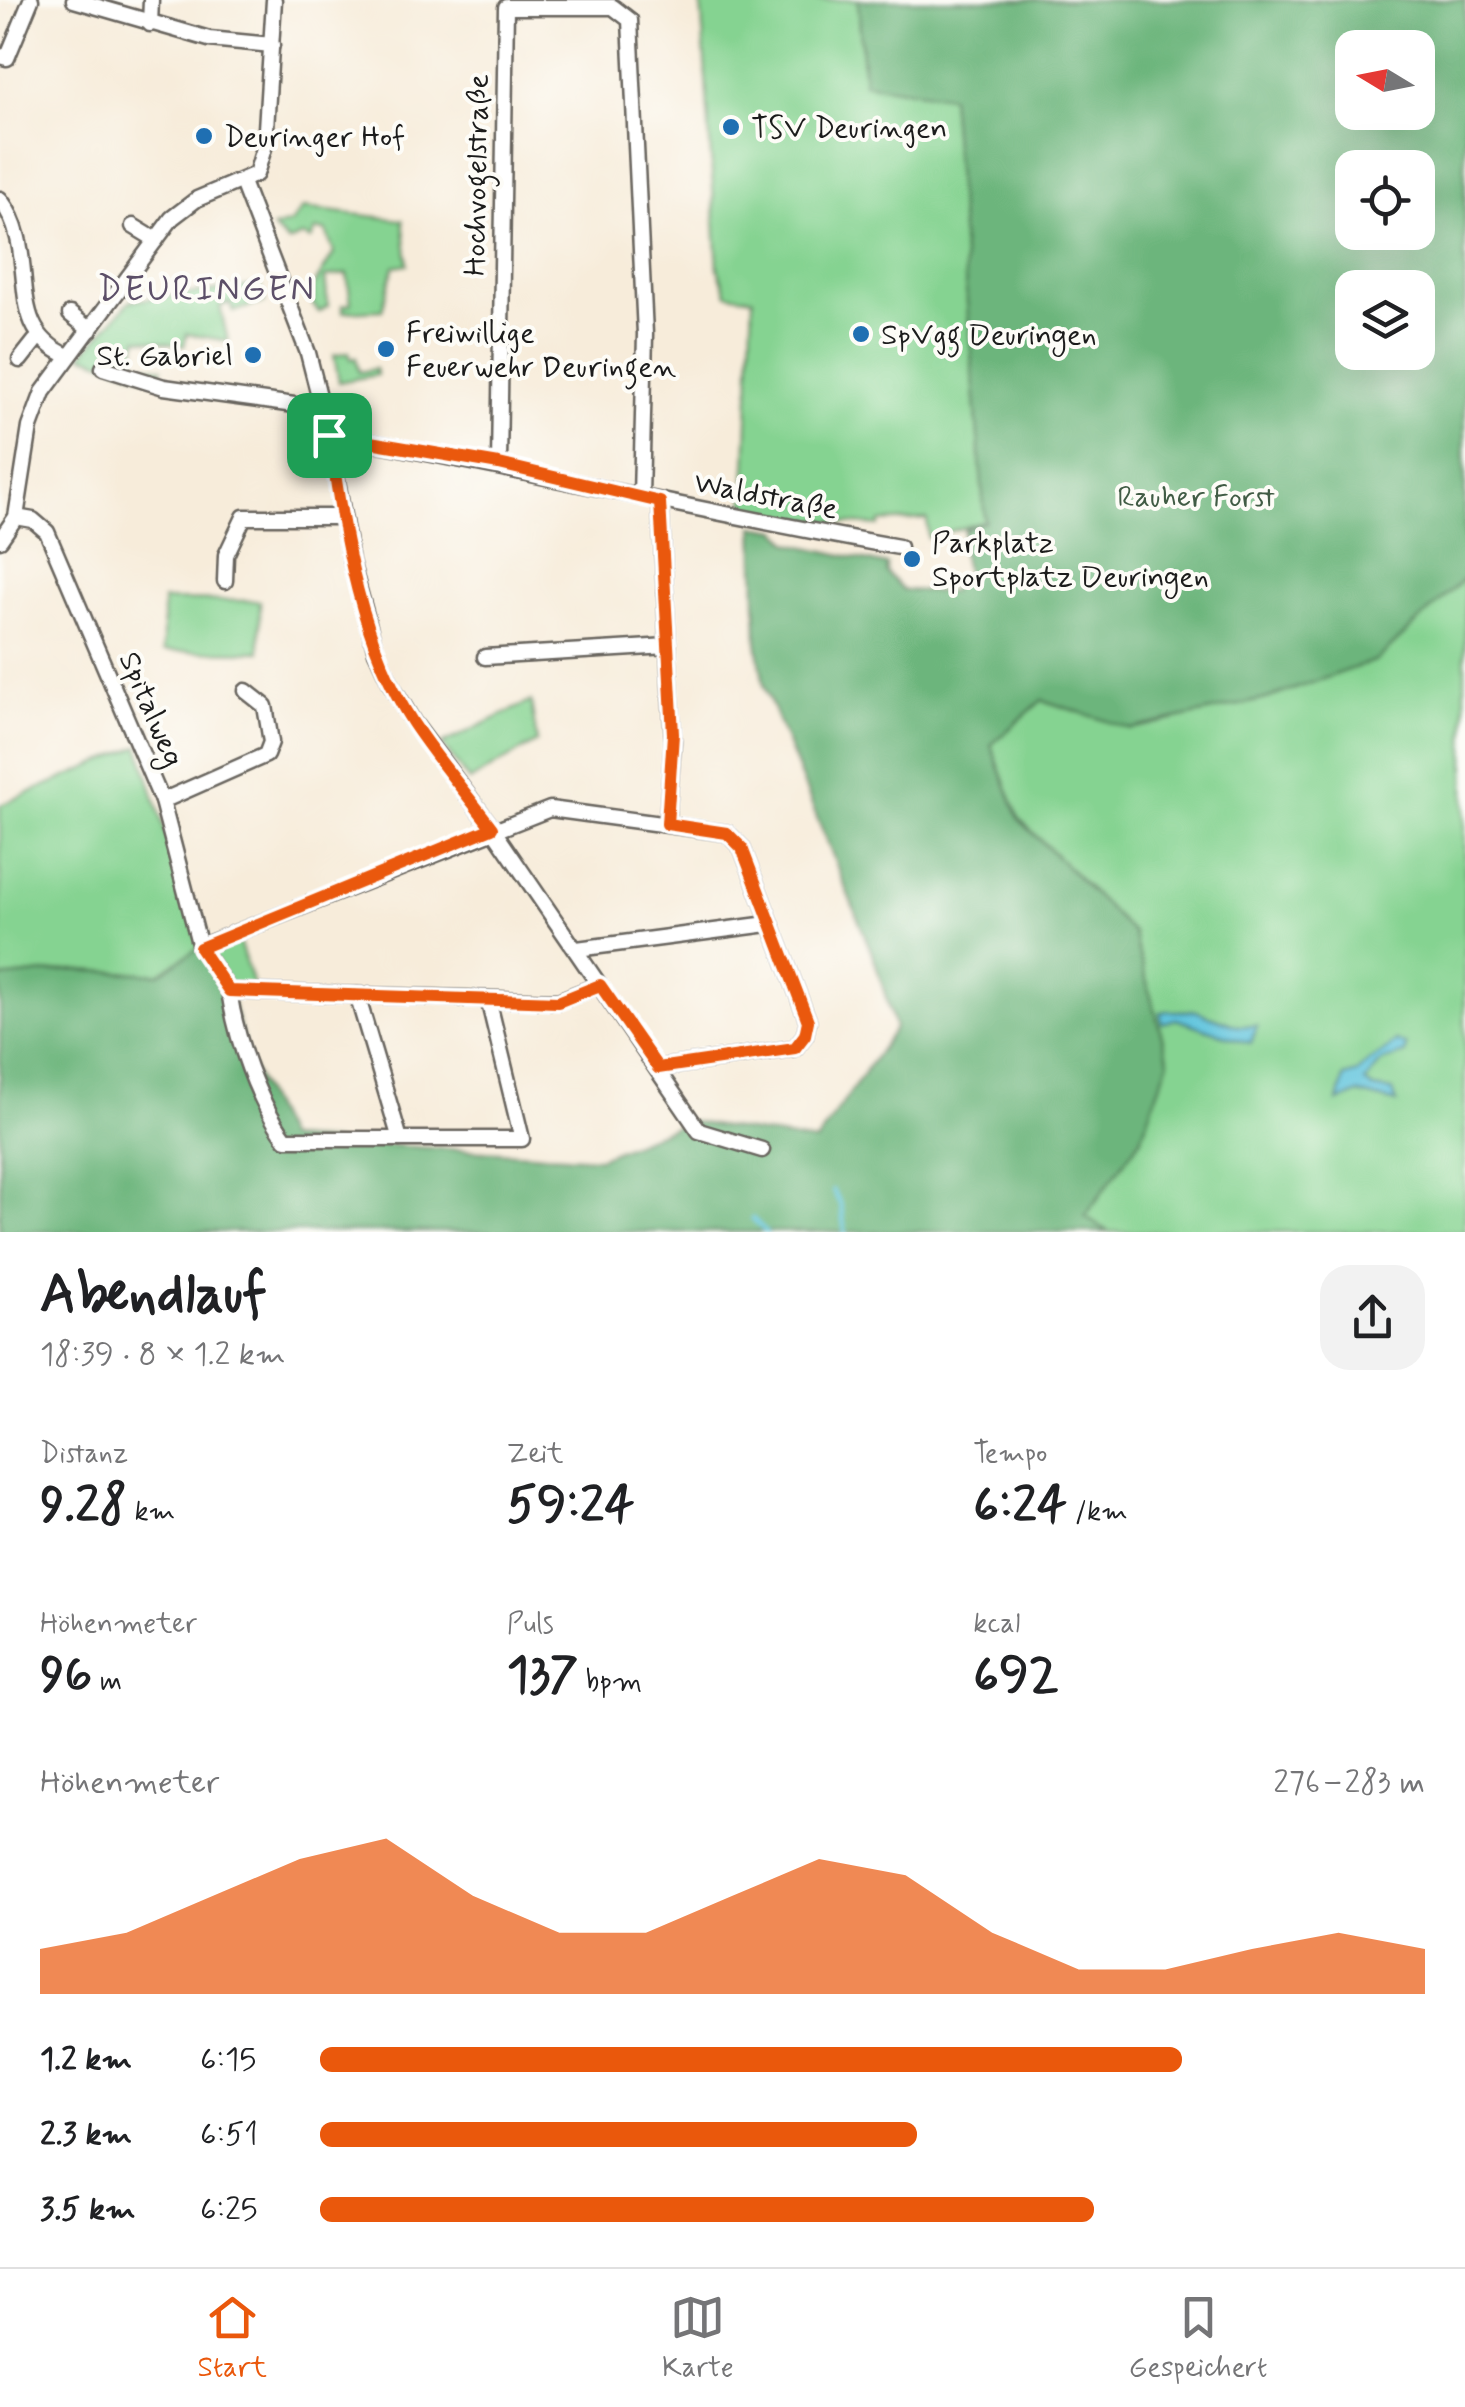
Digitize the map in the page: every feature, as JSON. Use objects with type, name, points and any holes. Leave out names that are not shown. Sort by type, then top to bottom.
[{"type":"street","points":[[0,56],[6,58],[31,0]]},
{"type":"street","points":[[74,0],[210,38],[272,45]]},
{"type":"street","points":[[150,24],[151,0]]},
{"type":"street","points":[[0,540],[16,517],[36,408],[68,356],[186,204],[256,174],[265,145],[274,0]]},
{"type":"street","name":"Hochvogelstraße","points":[[499,464],[506,8],[614,8],[630,20],[645,334],[641,496]]},
{"type":"street","points":[[242,182],[290,298],[329,435],[366,618],[392,686],[413,722],[492,828],[698,1130],[762,1150]]},
{"type":"street","points":[[0,199],[11,213],[18,244],[16,307],[35,341],[68,356]]},
{"type":"street","points":[[133,226],[156,240]]},
{"type":"street","points":[[70,314],[90,330]]},
{"type":"street","points":[[20,360],[35,341]]},
{"type":"street","points":[[103,368],[164,386],[322,409]]},
{"type":"street","name":"Waldstraße","points":[[329,435],[499,464],[660,502],[899,547]]},
{"type":"street","points":[[660,502],[673,740],[667,824]]},
{"type":"street","name":"Spitalweg","points":[[16,517],[33,520],[47,532],[162,801],[200,948],[229,991],[250,1064],[272,1120],[286,1138],[400,1140]]},
{"type":"street","points":[[225,582],[226,556],[244,517],[343,517]]},
{"type":"street","points":[[485,657],[668,646]]},
{"type":"street","points":[[162,801],[266,755],[270,742],[265,706],[246,691]]},
{"type":"street","points":[[200,948],[492,828],[550,809],[727,833],[742,848],[808,1021],[805,1035],[795,1048],[658,1068]]},
{"type":"street","points":[[576,950],[768,924]]},
{"type":"street","points":[[229,991],[558,1002],[600,985]]},
{"type":"street","points":[[357,994],[400,1140],[522,1139],[488,999]]},
{"type":"green space","name":"SpVgg Deuringen","points":[[701,0],[858,0],[864,83],[950,96],[985,521],[928,538],[927,519],[880,522],[879,526],[744,515],[753,298],[727,294],[718,269]]},
{"type":"green space","name":"Rauher Forst","points":[[858,0],[1465,0],[1465,578],[1377,660],[1266,699],[1131,729],[1042,700],[991,745],[1019,819],[1133,933],[1169,1061],[1141,1138],[1085,1216],[1109,1232],[0,1232],[0,978],[72,970],[159,974],[200,947],[229,991],[250,1064],[287,1139],[598,1158],[688,1121],[816,1142],[895,1028],[875,961],[764,686],[757,643],[754,526],[778,530],[790,543],[887,565],[886,572],[903,590],[952,592],[952,581],[967,577],[962,552],[964,530],[985,521],[950,96],[864,83]]},
{"type":"green space","points":[[303,208],[403,220],[408,264],[394,266],[382,310],[343,312],[343,305],[351,304],[347,274],[325,277],[328,306],[319,312],[313,305],[313,287],[334,253],[326,231],[316,230],[311,240],[303,236],[288,242],[273,228],[291,223]]},
{"type":"green space","points":[[260,285],[265,302],[233,312],[230,303],[220,306],[228,341],[187,334],[184,346],[138,338],[134,363],[162,368],[159,381],[82,355],[130,301]]},
{"type":"green space","points":[[349,352],[351,359],[356,358],[359,372],[375,369],[377,375],[339,382],[334,355]]},
{"type":"green space","points":[[1465,578],[1465,1232],[1109,1232],[1085,1216],[1141,1138],[1133,933],[1019,818],[991,745],[1042,700],[1131,729],[1266,699],[1377,660]]},
{"type":"green space","points":[[163,600],[260,601],[260,652],[163,651]]},
{"type":"green space","points":[[531,701],[537,742],[469,781],[442,744]]},
{"type":"green space","points":[[139,746],[200,947],[159,974],[72,970],[0,978],[0,805]]},
{"type":"green space","points":[[237,935],[254,988],[231,988],[205,949]]},
{"type":"water","points":[[1196,1011],[1237,1026],[1257,1026],[1251,1043],[1176,1019],[1162,1023],[1160,1013]]},
{"type":"water","points":[[1396,1041],[1406,1045],[1405,1054],[1382,1061],[1365,1082],[1373,1088],[1393,1091],[1397,1103],[1358,1093],[1338,1102],[1344,1077],[1357,1073]]},
{"type":"waterway","points":[[833,1190],[841,1206],[845,1232]]},
{"type":"waterway","points":[[752,1218],[766,1232]]},
{"type":"place","name":"TSV Deuringen","points":[[731,127]]},
{"type":"place","name":"Deuringer Hof","points":[[204,136]]},
{"type":"place","name":"SpVgg Deuringen","points":[[861,334]]},
{"type":"place","name":"Freiwillige Feuerwehr Deuringen","points":[[386,349]]},
{"type":"place","name":"St. Gabriel","points":[[253,355]]},
{"type":"place","name":"Parkplatz Sportplatz Deuringen","points":[[912,559]]},
{"type":"district","name":"DEURINGEN","points":[[207,288]]},
{"type":"route","points":[[329,435],[499,464],[660,502],[673,734],[667,824],[727,833],[742,848],[808,1021],[805,1035],[795,1048],[658,1068],[600,985],[581,996],[558,1002],[229,991],[200,948],[492,828],[413,722],[376,652],[351,561],[329,435]]}]
